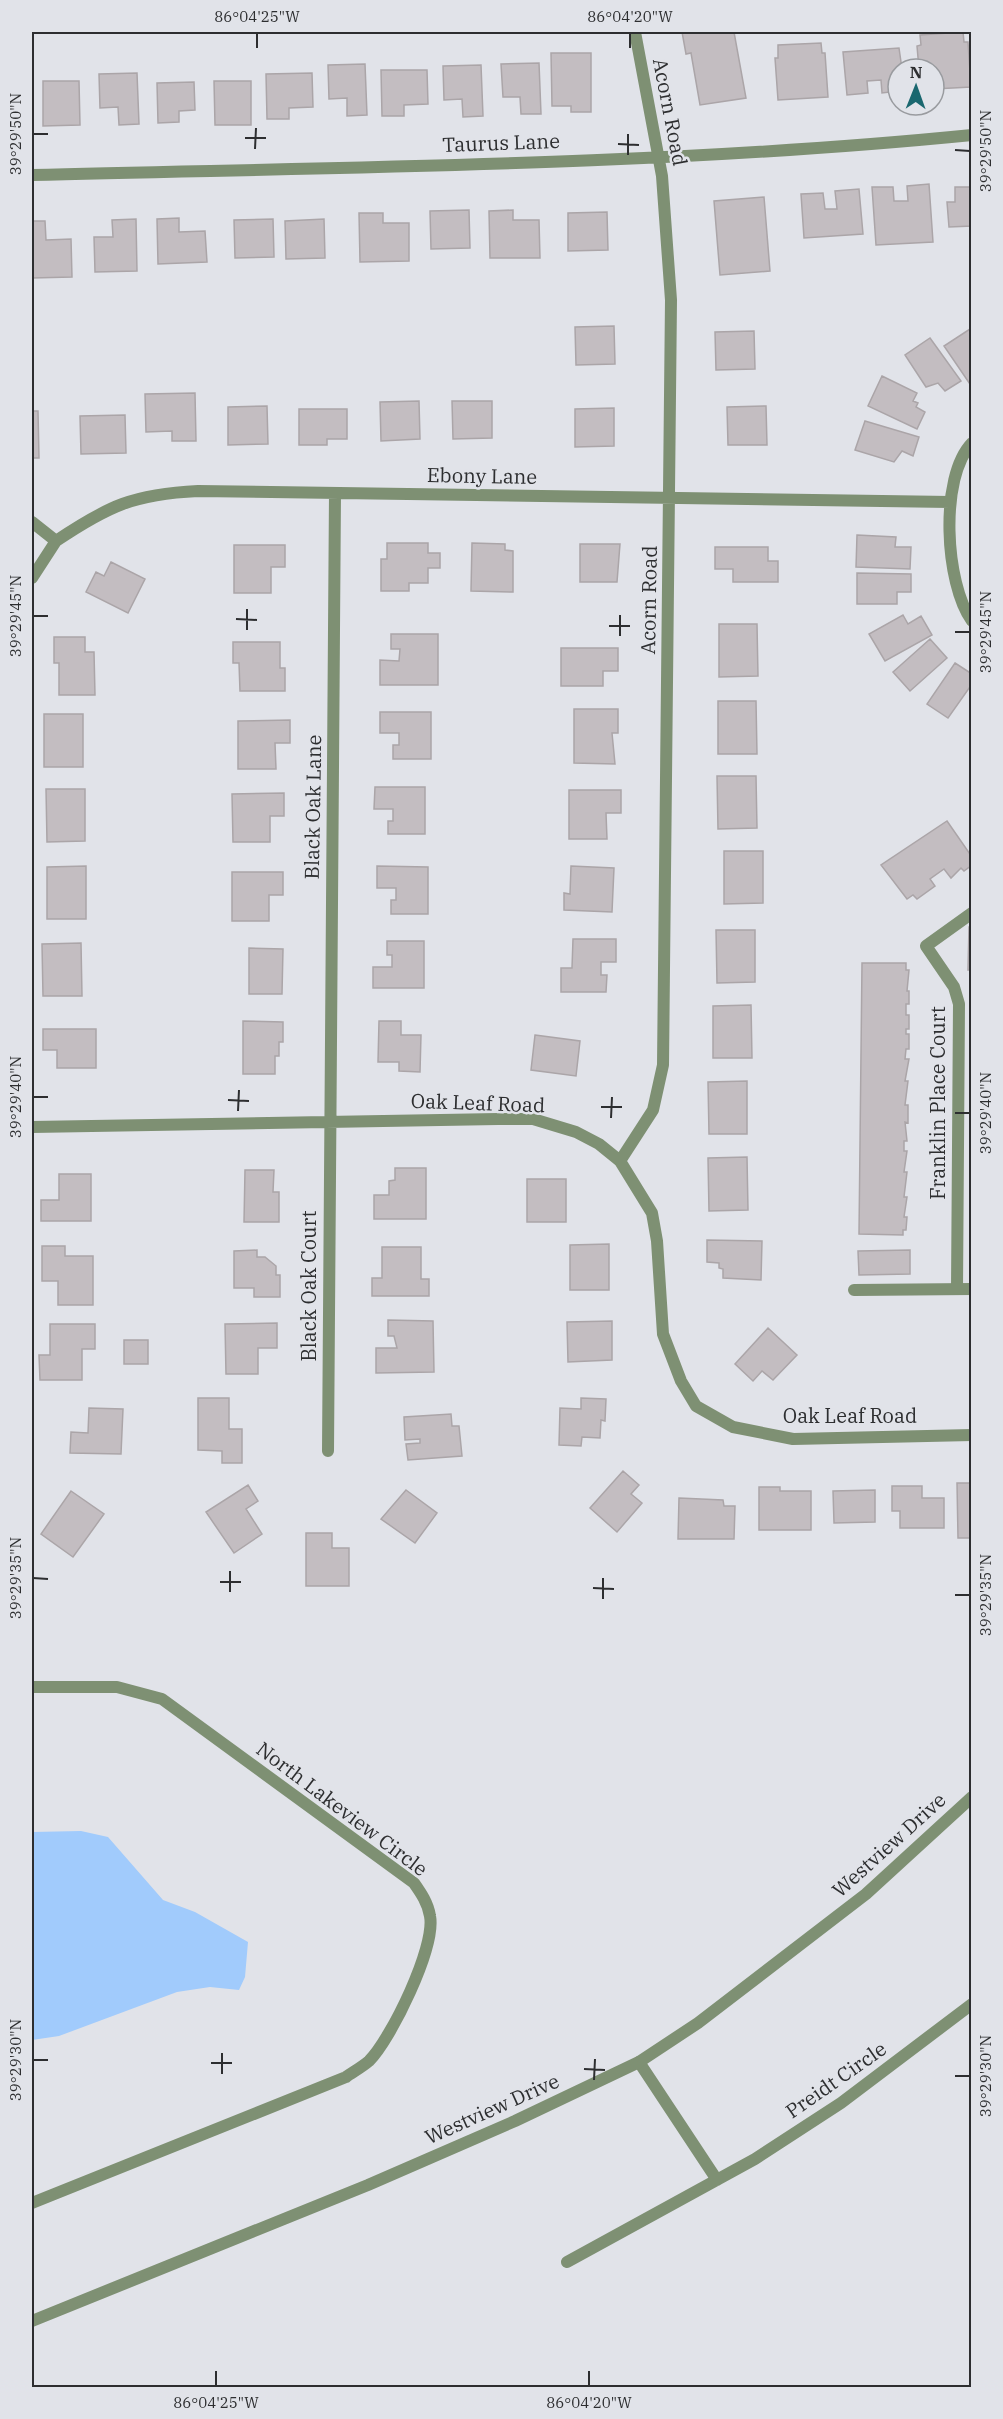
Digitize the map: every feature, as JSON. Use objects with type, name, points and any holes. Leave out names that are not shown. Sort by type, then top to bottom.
[{"type":"street","name":"Acorn Road","points":[[620,1161],[653,1110],[663,1065],[671,300],[667,226],[659,156],[635,32]]},
{"type":"street","name":"Taurus Lane","points":[[32,175],[526,163],[840,148],[972,135]]},
{"type":"street","points":[[972,443],[956,468],[950,502],[952,568],[964,610],[972,621]]},
{"type":"street","name":"Ebony Lane","points":[[56,541],[98,513],[124,502],[161,493],[198,491],[950,502]]},
{"type":"street","name":"Black Oak Lane","points":[[329,1121],[335,494]]},
{"type":"street","points":[[32,522],[56,541],[32,578]]},
{"type":"street","name":"Franklin Place Court","points":[[957,1289],[959,1004],[954,987],[926,946],[972,912]]},
{"type":"street","name":"Oak Leaf Road","points":[[32,1127],[533,1119],[576,1132],[599,1144],[620,1161],[652,1213],[657,1241],[663,1334],[681,1381],[696,1406],[733,1427],[793,1439],[972,1435]]},
{"type":"street","name":"Black Oak Court","points":[[328,1451],[329,1121]]},
{"type":"street","points":[[854,1290],[972,1288]]},
{"type":"street","name":"North Lakeview Circle","points":[[32,1686],[117,1687],[162,1699],[414,1883],[424,1898],[431,1916],[431,1937],[425,1956],[390,2033],[369,2061],[354,2072],[32,2203]]},
{"type":"street","name":"Westview Drive","points":[[32,2321],[368,2185],[515,2121],[639,2062],[698,2023],[866,1894],[972,1797]]},
{"type":"street","name":"Preidt Circle","points":[[567,2262],[755,2159],[841,2103],[972,2004]]},
{"type":"street","points":[[639,2062],[717,2180]]},
{"type":"water","points":[[81,1831],[108,1837],[163,1900],[195,1912],[248,1942],[245,1977],[239,1990],[210,1987],[177,1992],[59,2036],[32,2040],[32,1832]]},
{"type":"building","points":[[682,32],[734,32],[746,98],[700,105],[691,53],[686,54]]},
{"type":"building","points":[[963,32],[964,42],[968,42],[971,87],[946,88],[946,57],[918,57],[917,46],[921,45],[920,35]]},
{"type":"building","points":[[821,43],[822,53],[825,53],[828,97],[778,100],[775,58],[778,58],[778,45]]},
{"type":"building","points":[[899,48],[900,57],[886,57],[886,92],[882,93],[881,80],[867,81],[868,93],[847,95],[843,52]]},
{"type":"building","points":[[551,53],[591,53],[591,112],[571,112],[571,106],[552,106]]},
{"type":"building","points":[[539,63],[541,114],[521,114],[520,97],[503,97],[501,64]]},
{"type":"building","points":[[365,64],[367,115],[347,116],[347,98],[329,99],[328,65]]},
{"type":"building","points":[[481,65],[483,116],[463,117],[462,99],[444,100],[443,66]]},
{"type":"building","points":[[381,70],[427,70],[428,104],[404,105],[404,116],[382,116]]},
{"type":"building","points":[[137,73],[139,124],[119,125],[118,107],[100,108],[99,74]]},
{"type":"building","points":[[312,73],[313,107],[289,108],[289,119],[267,119],[266,74]]},
{"type":"building","points":[[43,81],[79,81],[80,125],[43,126]]},
{"type":"building","points":[[214,81],[251,81],[251,125],[215,125]]},
{"type":"building","points":[[194,82],[195,110],[179,111],[179,122],[158,123],[157,83]]},
{"type":"building","points":[[929,184],[933,242],[876,245],[872,187],[893,187],[894,201],[908,201],[907,186]]},
{"type":"building","points":[[955,187],[972,187],[972,226],[949,227],[947,202],[955,202]]},
{"type":"building","points":[[859,189],[863,234],[804,238],[801,194],[823,193],[825,209],[837,209],[835,191]]},
{"type":"building","points":[[764,197],[770,271],[720,275],[714,201]]},
{"type":"building","points":[[469,210],[470,248],[431,249],[430,211]]},
{"type":"building","points":[[513,210],[513,220],[539,220],[540,258],[490,258],[489,211]]},
{"type":"building","points":[[607,212],[608,250],[568,251],[568,213]]},
{"type":"building","points":[[359,213],[383,213],[383,223],[409,223],[409,261],[360,262]]},
{"type":"building","points":[[179,218],[179,232],[205,231],[207,262],[158,264],[157,219]]},
{"type":"building","points":[[136,219],[137,271],[95,272],[94,237],[113,237],[112,220]]},
{"type":"building","points":[[273,219],[274,257],[235,258],[234,220]]},
{"type":"building","points":[[324,219],[325,258],[286,259],[285,221]]},
{"type":"building","points":[[32,221],[45,221],[46,240],[71,239],[72,277],[32,278]]},
{"type":"building","points":[[614,326],[615,364],[576,365],[575,327]]},
{"type":"building","points":[[970,329],[972,331],[972,387],[944,346]]},
{"type":"building","points":[[754,331],[755,369],[716,370],[715,332]]},
{"type":"building","points":[[930,338],[961,381],[945,391],[938,383],[926,387],[905,355]]},
{"type":"building","points":[[882,376],[917,393],[913,401],[918,403],[916,407],[925,412],[917,429],[868,406]]},
{"type":"building","points":[[195,393],[196,441],[172,441],[172,431],[146,432],[145,394]]},
{"type":"building","points":[[419,401],[420,439],[381,441],[380,402]]},
{"type":"building","points":[[452,401],[492,401],[492,438],[453,439]]},
{"type":"building","points":[[267,406],[268,444],[228,445],[228,407]]},
{"type":"building","points":[[766,406],[767,445],[728,445],[727,407]]},
{"type":"building","points":[[614,408],[614,446],[575,447],[575,409]]},
{"type":"building","points":[[299,409],[347,409],[347,439],[327,439],[327,445],[299,445]]},
{"type":"building","points":[[32,411],[38,411],[39,458],[32,458]]},
{"type":"building","points":[[125,415],[126,453],[81,454],[80,416]]},
{"type":"building","points":[[865,421],[919,437],[913,456],[902,451],[894,462],[855,450]]},
{"type":"building","points":[[857,535],[896,537],[895,547],[911,547],[910,569],[856,567]]},
{"type":"building","points":[[387,543],[428,543],[428,553],[440,553],[440,568],[428,568],[428,583],[409,583],[409,591],[381,591],[381,559],[387,559]]},
{"type":"building","points":[[472,543],[505,544],[505,550],[513,551],[513,592],[471,591]]},
{"type":"building","points":[[580,544],[620,544],[617,582],[580,582]]},
{"type":"building","points":[[234,545],[285,545],[285,567],[271,567],[271,593],[234,593]]},
{"type":"building","points":[[715,547],[768,547],[768,561],[778,561],[778,582],[733,582],[733,569],[715,569]]},
{"type":"building","points":[[111,562],[145,579],[128,613],[86,592],[96,572],[104,576]]},
{"type":"building","points":[[857,573],[911,574],[911,592],[897,592],[897,604],[857,604]]},
{"type":"building","points":[[903,615],[908,624],[921,616],[932,635],[885,661],[869,634]]},
{"type":"building","points":[[719,624],[757,624],[758,676],[719,677]]},
{"type":"building","points":[[391,634],[438,634],[438,685],[380,685],[380,660],[399,661],[400,649],[391,649]]},
{"type":"building","points":[[54,637],[85,637],[85,652],[94,652],[95,695],[59,695],[59,663],[54,663]]},
{"type":"building","points":[[930,639],[947,658],[910,691],[893,672]]},
{"type":"building","points":[[233,642],[280,642],[280,668],[285,668],[285,691],[240,691],[239,663],[233,663]]},
{"type":"building","points":[[561,648],[618,648],[618,671],[603,671],[603,686],[561,686]]},
{"type":"building","points":[[955,663],[972,674],[972,684],[948,718],[927,704]]},
{"type":"building","points":[[718,701],[756,701],[757,754],[718,754]]},
{"type":"building","points":[[574,709],[618,709],[618,733],[612,733],[615,764],[574,763]]},
{"type":"building","points":[[380,712],[431,712],[431,759],[393,759],[393,745],[399,745],[399,733],[380,733]]},
{"type":"building","points":[[44,714],[83,714],[83,767],[44,767]]},
{"type":"building","points":[[290,720],[290,743],[275,743],[276,769],[238,769],[238,721]]},
{"type":"building","points":[[717,776],[756,776],[757,828],[718,829]]},
{"type":"building","points":[[375,787],[425,787],[425,834],[388,834],[388,821],[393,821],[393,809],[374,809]]},
{"type":"building","points":[[46,789],[85,789],[85,841],[47,842]]},
{"type":"building","points":[[569,790],[621,790],[621,813],[606,813],[607,839],[569,839]]},
{"type":"building","points":[[284,793],[284,816],[270,816],[270,842],[233,842],[232,794]]},
{"type":"building","points":[[947,821],[972,857],[972,865],[964,871],[961,868],[951,878],[944,869],[930,879],[935,886],[917,899],[913,895],[907,899],[881,865]]},
{"type":"building","points":[[724,851],[763,851],[763,903],[724,904]]},
{"type":"building","points":[[86,866],[86,919],[47,919],[47,867]]},
{"type":"building","points":[[377,866],[428,867],[428,914],[391,914],[391,900],[396,900],[396,888],[377,888]]},
{"type":"building","points":[[571,866],[614,868],[612,912],[564,910],[564,893],[570,894]]},
{"type":"building","points":[[232,872],[283,872],[283,895],[269,895],[269,921],[232,921]]},
{"type":"building","points":[[969,927],[972,927],[972,970],[968,970]]},
{"type":"building","points":[[716,930],[755,930],[755,982],[717,983]]},
{"type":"building","points":[[573,939],[616,939],[616,962],[601,962],[601,975],[607,975],[606,992],[561,992],[561,968],[572,968]]},
{"type":"building","points":[[387,941],[424,941],[424,988],[373,988],[373,967],[392,967],[392,955],[387,955]]},
{"type":"building","points":[[81,943],[82,996],[43,996],[42,944]]},
{"type":"building","points":[[249,948],[283,949],[282,994],[249,994]]},
{"type":"building","points":[[862,963],[906,963],[906,970],[909,970],[907,991],[909,991],[909,1004],[906,1004],[906,1015],[909,1015],[909,1029],[906,1029],[906,1034],[909,1034],[909,1049],[906,1049],[905,1059],[909,1059],[905,1081],[908,1081],[905,1105],[908,1105],[908,1123],[905,1122],[907,1141],[904,1141],[904,1151],[907,1151],[904,1172],[907,1172],[904,1197],[907,1197],[904,1217],[907,1217],[906,1230],[903,1230],[903,1235],[859,1234]]},
{"type":"building","points":[[751,1005],[752,1058],[713,1058],[713,1006]]},
{"type":"building","points":[[243,1021],[283,1022],[283,1042],[279,1042],[279,1056],[275,1056],[275,1074],[243,1074]]},
{"type":"building","points":[[379,1021],[401,1021],[401,1035],[421,1035],[420,1072],[399,1071],[399,1062],[378,1062]]},
{"type":"building","points":[[43,1029],[96,1029],[96,1068],[57,1068],[57,1050],[43,1050]]},
{"type":"building","points":[[535,1035],[580,1041],[576,1076],[531,1070]]},
{"type":"building","points":[[747,1081],[747,1134],[709,1134],[708,1082]]},
{"type":"building","points":[[747,1157],[748,1210],[709,1211],[708,1158]]},
{"type":"building","points":[[395,1168],[426,1168],[426,1219],[374,1219],[374,1195],[389,1195],[389,1181],[395,1180]]},
{"type":"building","points":[[245,1170],[274,1170],[273,1192],[279,1192],[279,1222],[244,1222]]},
{"type":"building","points":[[59,1174],[91,1174],[91,1221],[41,1221],[41,1200],[59,1200]]},
{"type":"building","points":[[527,1179],[566,1179],[566,1222],[527,1222]]},
{"type":"building","points":[[707,1240],[762,1241],[761,1280],[723,1278],[723,1269],[719,1268],[719,1263],[707,1262]]},
{"type":"building","points":[[609,1244],[609,1290],[570,1290],[570,1245]]},
{"type":"building","points":[[42,1246],[65,1246],[65,1256],[93,1256],[93,1305],[58,1305],[58,1281],[42,1281]]},
{"type":"building","points":[[382,1247],[421,1247],[421,1279],[429,1279],[429,1296],[372,1296],[372,1278],[382,1278]]},
{"type":"building","points":[[257,1250],[257,1257],[265,1257],[276,1266],[276,1275],[280,1275],[280,1297],[254,1297],[254,1288],[234,1288],[234,1251]]},
{"type":"building","points":[[910,1250],[910,1274],[859,1275],[858,1251]]},
{"type":"building","points":[[388,1320],[433,1321],[434,1372],[376,1373],[376,1348],[397,1348],[394,1336],[388,1336]]},
{"type":"building","points":[[612,1321],[612,1360],[568,1362],[567,1322]]},
{"type":"building","points":[[277,1323],[277,1348],[258,1348],[258,1374],[226,1374],[225,1324]]},
{"type":"building","points":[[50,1324],[95,1324],[95,1349],[82,1349],[82,1380],[40,1380],[39,1355],[50,1355]]},
{"type":"building","points":[[768,1328],[797,1355],[773,1380],[762,1371],[753,1381],[735,1364]]},
{"type":"building","points":[[124,1340],[148,1340],[148,1364],[124,1364]]},
{"type":"building","points":[[198,1398],[229,1398],[229,1429],[242,1429],[242,1463],[222,1463],[222,1451],[198,1450]]},
{"type":"building","points":[[581,1398],[606,1399],[605,1421],[601,1420],[600,1438],[582,1437],[581,1446],[559,1445],[560,1408],[581,1409]]},
{"type":"building","points":[[89,1408],[123,1409],[121,1454],[70,1453],[71,1432],[88,1433]]},
{"type":"building","points":[[451,1414],[452,1426],[459,1426],[462,1456],[408,1460],[406,1444],[420,1443],[420,1439],[405,1440],[404,1417]]},
{"type":"building","points":[[623,1471],[639,1485],[631,1494],[642,1503],[617,1532],[590,1508]]},
{"type":"building","points":[[957,1483],[972,1483],[972,1538],[958,1538]]},
{"type":"building","points":[[248,1485],[258,1501],[246,1509],[262,1534],[234,1553],[206,1512]]},
{"type":"building","points":[[892,1486],[922,1486],[922,1498],[944,1498],[944,1528],[900,1528],[900,1511],[892,1511]]},
{"type":"building","points":[[759,1487],[780,1487],[780,1491],[811,1491],[811,1530],[759,1530]]},
{"type":"building","points":[[406,1490],[437,1513],[415,1543],[381,1519]]},
{"type":"building","points":[[875,1490],[875,1522],[834,1523],[833,1491]]},
{"type":"building","points":[[71,1491],[104,1514],[73,1557],[41,1534]]},
{"type":"building","points":[[679,1498],[723,1500],[724,1506],[735,1506],[734,1539],[678,1539]]},
{"type":"building","points":[[306,1533],[332,1533],[332,1548],[349,1548],[349,1586],[306,1586]]}]
